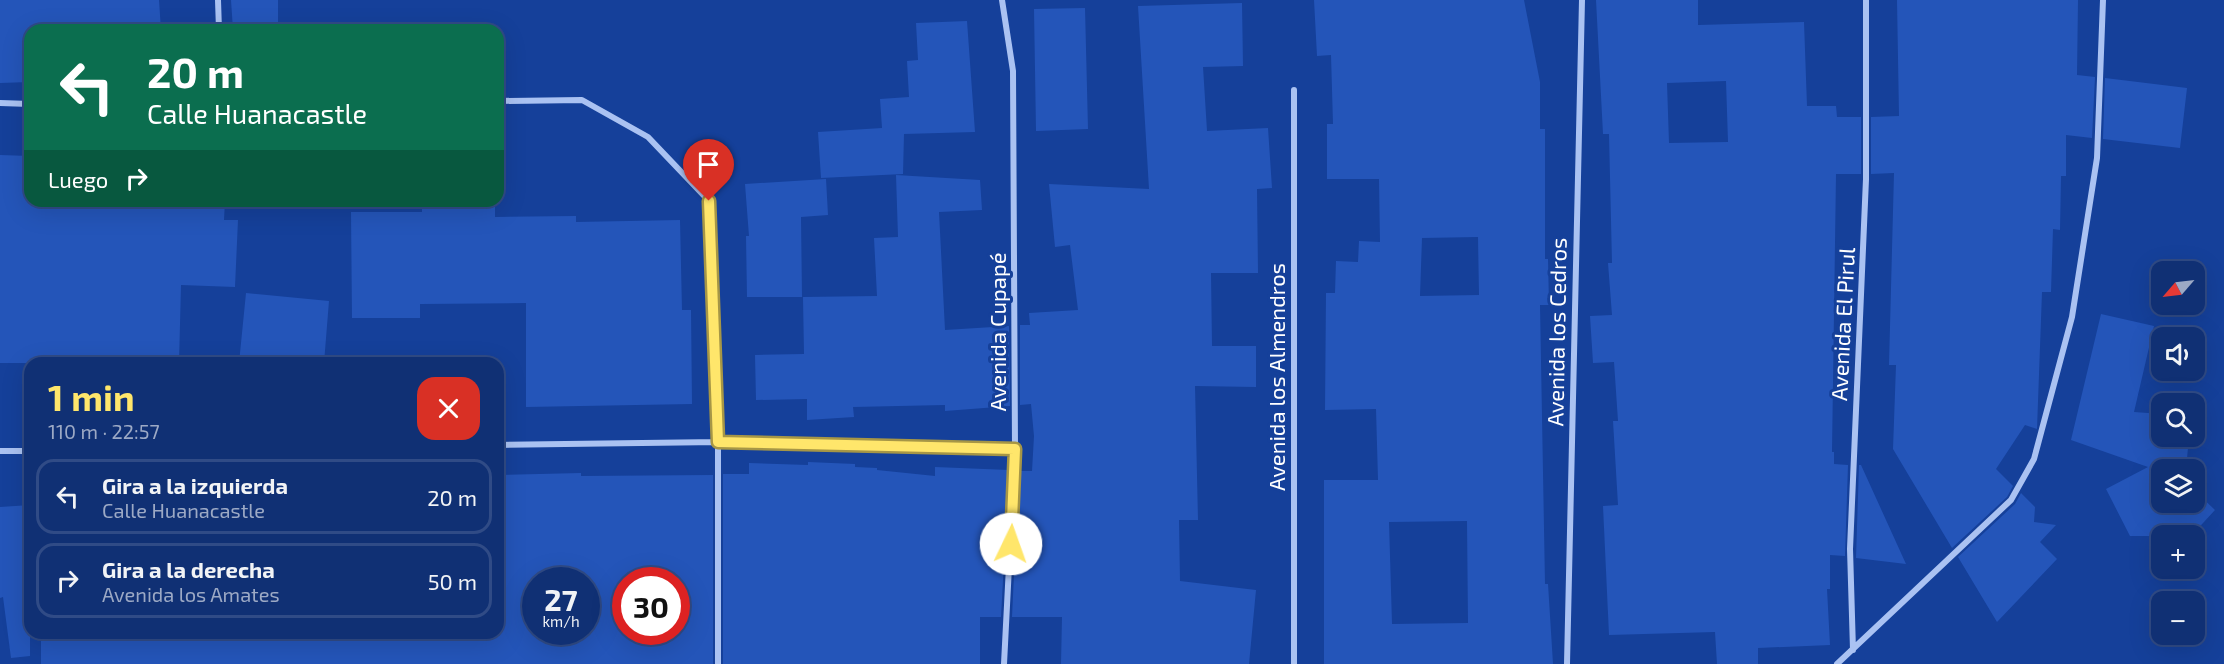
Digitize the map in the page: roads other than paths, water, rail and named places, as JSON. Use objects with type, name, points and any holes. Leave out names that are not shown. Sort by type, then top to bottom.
[{"type":"street","points":[[218,0],[219,24]]},
{"type":"street","name":"Avenida Cupapé","points":[[1002,0],[1013,71],[1015,449],[1004,664]]},
{"type":"street","name":"Avenida los Cedros","points":[[1567,664],[1582,0]]},
{"type":"street","name":"Avenida El Pirul","points":[[1853,650],[1850,549],[1866,179],[1866,0]]},
{"type":"street","points":[[1837,664],[2011,500],[2034,459],[2072,317],[2097,158],[2103,0]]},
{"type":"street","name":"Avenida los Almendros","points":[[1294,90],[1294,664]]},
{"type":"street","points":[[504,101],[582,100],[648,137],[709,201],[718,442],[718,664]]},
{"type":"street","points":[[0,103],[24,104]]},
{"type":"street","points":[[504,445],[718,442],[1015,449]]},
{"type":"street","points":[[0,451],[24,451]]}]
